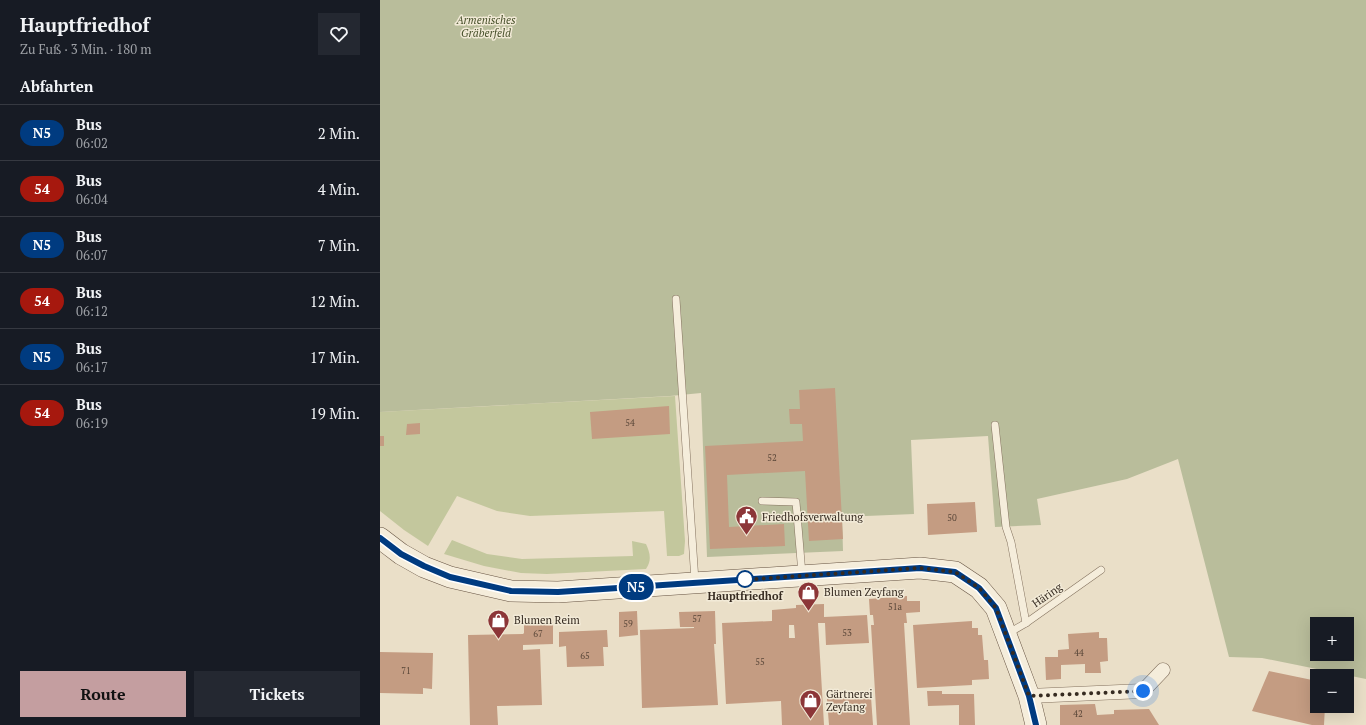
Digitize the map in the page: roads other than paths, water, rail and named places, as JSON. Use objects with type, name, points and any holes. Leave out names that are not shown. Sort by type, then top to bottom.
[{"type":"street","points":[[380,538],[401,554],[450,577],[511,591],[558,592],[920,568],[955,572],[979,588],[996,608],[1029,696],[1036,725]]},
{"type":"street","points":[[1029,696],[1143,691],[1163,670]]},
{"type":"lane","points":[[676,298],[695,583]]},
{"type":"lane","points":[[995,425],[1006,527],[1012,542],[1026,623]]},
{"type":"lane","points":[[762,501],[796,502],[802,576]]},
{"type":"lane","name":"Häring","points":[[1005,635],[1026,623],[1101,570]]},
{"type":"place","name":"Friedhofsverwaltung","points":[[747,536]]},
{"type":"place","name":"Hauptfriedhof","points":[[745,579]]},
{"type":"place","name":"Blumen Zeyfang","points":[[809,612]]},
{"type":"place","name":"Blumen Reim","points":[[498,640]]},
{"type":"place","name":"Gärtnerei Zeyfang","points":[[811,720]]},
{"type":"park label","name":"Armenisches Gräberfeld","points":[[486,26]]}]
